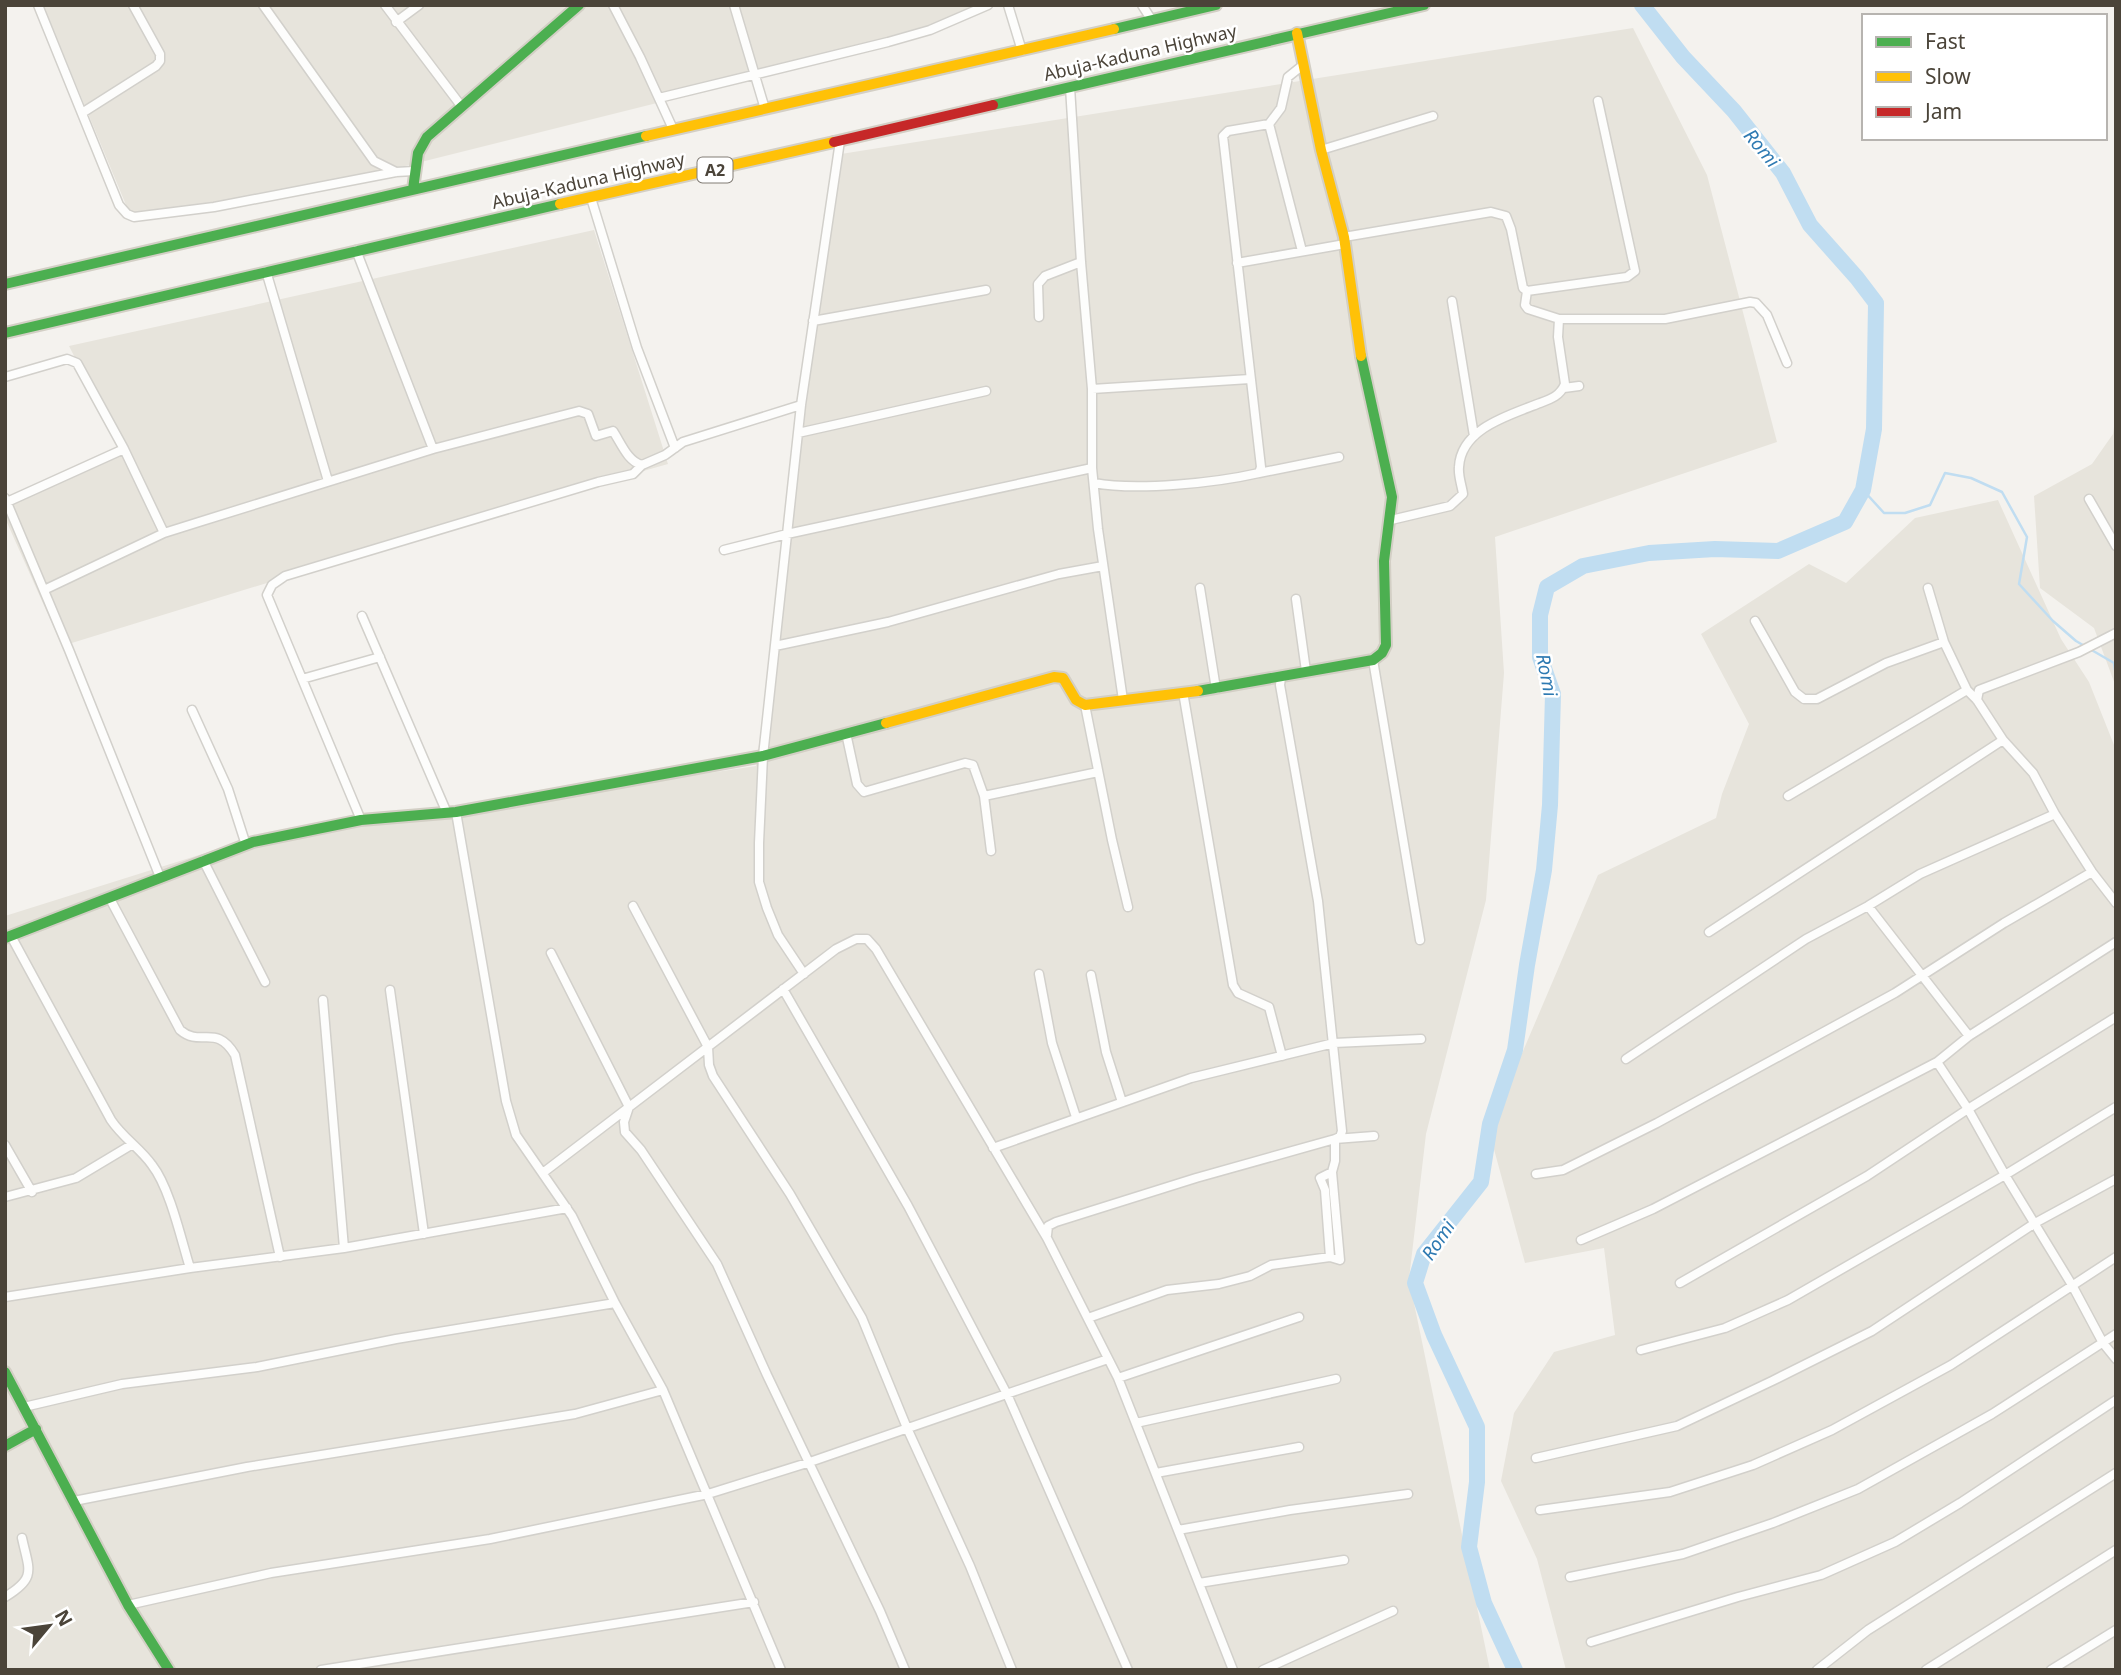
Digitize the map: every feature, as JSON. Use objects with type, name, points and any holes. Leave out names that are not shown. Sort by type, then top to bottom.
[{"type":"main road","points":[[413,189],[418,153],[426,137],[579,5]]},
{"type":"main road","name":"Abuja-Kaduna Highway","points":[[5,284],[1216,5]]},
{"type":"main road","name":"Abuja-Kaduna Highway","points":[[5,333],[1424,5]]},
{"type":"main road","points":[[8,937],[246,845],[360,820],[452,813],[763,756],[1054,677],[1063,678],[1076,700],[1085,705],[1278,681],[1306,671],[1373,660],[1382,653],[1386,645],[1384,561],[1392,497],[1363,370],[1345,240],[1321,150],[1297,33]]},
{"type":"main road","points":[[5,1372],[128,1605],[169,1670]]},
{"type":"main road","points":[[5,1446],[36,1429]]},
{"type":"street","points":[[38,5],[119,205],[127,214],[134,217],[214,207],[396,172],[414,171]]},
{"type":"street","points":[[82,113],[160,61],[160,54],[132,5]]},
{"type":"street","points":[[263,5],[374,161],[396,172]]},
{"type":"street","points":[[385,5],[462,107]]},
{"type":"street","points":[[396,22],[419,5]]},
{"type":"street","points":[[613,5],[673,129]]},
{"type":"street","points":[[734,5],[765,109]]},
{"type":"street","points":[[659,98],[888,42],[930,30],[988,5]]},
{"type":"street","points":[[1008,5],[1022,51]]},
{"type":"street","points":[[1142,5],[1151,19]]},
{"type":"street","points":[[1259,472],[1261,467],[1223,136],[1228,131],[1269,124],[1281,108],[1288,77],[1303,65]]},
{"type":"street","points":[[1070,87],[1092,390],[1092,468],[1123,700]]},
{"type":"street","points":[[1237,263],[1491,212],[1506,216],[1523,288],[1527,290],[1627,277],[1635,271],[1598,101]]},
{"type":"street","points":[[1321,150],[1433,116]]},
{"type":"street","points":[[1269,124],[1302,251]]},
{"type":"street","points":[[804,974],[778,935],[766,908],[759,882],[763,756],[801,405],[840,141]]},
{"type":"street","points":[[591,198],[637,348],[675,448]]},
{"type":"street","points":[[356,250],[433,449]]},
{"type":"street","points":[[1039,317],[1038,284],[1045,276],[1081,262]]},
{"type":"street","points":[[266,271],[327,481]]},
{"type":"street","points":[[813,321],[986,290]]},
{"type":"street","points":[[1527,290],[1525,305],[1528,309],[1559,319],[1665,319],[1756,303],[1767,315],[1787,363]]},
{"type":"street","points":[[1452,301],[1474,436]]},
{"type":"street","points":[[1391,520],[1450,506],[1458,501],[1463,494],[1459,470],[1461,456],[1474,436],[1486,425],[1558,396],[1564,388],[1558,337],[1559,319]]},
{"type":"street","points":[[5,377],[67,359],[77,363],[124,449],[164,533]]},
{"type":"street","points":[[1092,390],[1250,379]]},
{"type":"street","points":[[1564,388],[1579,386]]},
{"type":"street","points":[[798,433],[986,391]]},
{"type":"street","points":[[360,820],[267,595],[272,585],[285,576],[598,482],[625,477],[683,442],[801,405]]},
{"type":"street","points":[[44,590],[164,533],[433,449],[579,411],[588,414],[596,436],[613,431],[629,456],[635,463],[642,465]]},
{"type":"street","points":[[124,449],[6,500],[160,877]]},
{"type":"street","points":[[1094,483],[1119,488],[1219,479],[1339,457]]},
{"type":"street","points":[[724,550],[1092,468]]},
{"type":"street","points":[[2089,499],[2116,546]]},
{"type":"street","points":[[775,646],[888,622],[1059,574],[1103,566]]},
{"type":"street","points":[[1200,587],[1216,689]]},
{"type":"street","points":[[1928,588],[1944,642],[1967,690],[1977,700],[2003,740],[2033,773],[2092,872],[2116,903]]},
{"type":"street","points":[[1296,598],[1306,671]]},
{"type":"street","points":[[362,616],[452,813],[506,1101],[516,1135],[567,1208],[663,1390],[781,1670]]},
{"type":"street","points":[[1755,621],[1795,691],[1804,699],[1829,695],[1886,663],[1944,642]]},
{"type":"street","points":[[1977,700],[1979,690],[2079,652],[2116,634]]},
{"type":"street","points":[[302,679],[380,657]]},
{"type":"street","points":[[1373,660],[1420,940]]},
{"type":"street","points":[[1047,1238],[1048,1226],[1056,1222],[1340,1137],[1342,1131],[1334,1043],[1318,901],[1278,681]]},
{"type":"street","points":[[1788,796],[1967,690]]},
{"type":"street","points":[[1182,692],[1233,985],[1238,993],[1269,1007],[1282,1056]]},
{"type":"street","points":[[1085,705],[1128,906]]},
{"type":"street","points":[[192,710],[228,789],[246,845]]},
{"type":"street","points":[[846,733],[857,784],[864,792],[970,763],[973,765],[984,796],[991,851]]},
{"type":"street","points":[[1709,932],[2003,740]]},
{"type":"street","points":[[984,796],[1098,772]]},
{"type":"street","points":[[1626,1059],[1806,939],[1920,874],[2055,814]]},
{"type":"street","points":[[204,860],[265,982]]},
{"type":"street","points":[[1536,1174],[1563,1170],[1657,1123],[1895,993],[2092,872]]},
{"type":"street","points":[[109,897],[180,1030],[194,1037],[220,1038],[228,1043],[235,1055],[280,1256]]},
{"type":"street","points":[[633,906],[708,1047],[713,1076],[790,1194],[862,1318],[907,1428],[970,1566],[1012,1670]]},
{"type":"street","points":[[1868,906],[1969,1036]]},
{"type":"street","points":[[8,937],[111,1120],[131,1145],[154,1166],[164,1188],[190,1268]]},
{"type":"street","points":[[544,1172],[836,950],[856,939],[867,939],[876,949],[1047,1238],[1088,1318],[1118,1378],[1233,1670]]},
{"type":"street","points":[[1581,1240],[1690,1190],[1937,1062],[1969,1036],[2116,942]]},
{"type":"street","points":[[551,953],[629,1107],[624,1122],[625,1132],[641,1150],[718,1264],[905,1670]]},
{"type":"street","points":[[1039,974],[1052,1043],[1076,1117]]},
{"type":"street","points":[[1091,975],[1106,1052],[1122,1102]]},
{"type":"street","points":[[783,989],[908,1206],[1007,1394],[1128,1670]]},
{"type":"street","points":[[390,990],[424,1234]]},
{"type":"street","points":[[323,1000],[344,1248]]},
{"type":"street","points":[[1680,1283],[1867,1175],[2116,1017]]},
{"type":"street","points":[[993,1147],[1191,1078],[1334,1043],[1421,1039]]},
{"type":"street","points":[[1937,1062],[2073,1285],[2103,1343],[2116,1359]]},
{"type":"street","points":[[1641,1350],[1725,1328],[1788,1300],[2005,1175],[2116,1107]]},
{"type":"street","points":[[1335,1139],[1374,1136]]},
{"type":"street","points":[[1088,1318],[1167,1290],[1219,1284],[1250,1276],[1271,1265],[1330,1257],[1325,1190],[1320,1178],[1332,1172],[1335,1139]]},
{"type":"street","points":[[5,1145],[32,1192]]},
{"type":"street","points":[[5,1197],[32,1192],[76,1178],[131,1145]]},
{"type":"street","points":[[1536,1458],[1677,1426],[1749,1392],[1872,1331],[2035,1223],[2116,1179]]},
{"type":"street","points":[[5,1297],[190,1268],[344,1248],[567,1208]]},
{"type":"street","points":[[1540,1510],[1670,1492],[1753,1465],[1832,1430],[1951,1365],[2116,1257]]},
{"type":"street","points":[[24,1407],[122,1384],[257,1367],[397,1339],[615,1303]]},
{"type":"street","points":[[1118,1378],[1299,1317]]},
{"type":"street","points":[[1570,1577],[1683,1554],[1773,1523],[1858,1489],[1992,1414],[2116,1334]]},
{"type":"street","points":[[128,1605],[271,1573],[490,1539],[708,1494],[1108,1359]]},
{"type":"street","points":[[1136,1423],[1336,1379]]},
{"type":"street","points":[[74,1501],[247,1467],[575,1414],[663,1390]]},
{"type":"street","points":[[1591,1642],[1821,1575],[1895,1542],[1960,1503],[2116,1400]]},
{"type":"street","points":[[1156,1473],[1299,1447]]},
{"type":"street","points":[[1817,1670],[1868,1630],[2116,1473]]},
{"type":"street","points":[[1178,1530],[1290,1510],[1408,1494]]},
{"type":"street","points":[[5,1597],[27,1581],[29,1570],[22,1538]]},
{"type":"street","points":[[1926,1670],[2116,1550]]},
{"type":"street","points":[[1199,1583],[1344,1560]]},
{"type":"street","points":[[321,1670],[754,1602]]},
{"type":"street","points":[[1263,1670],[1393,1611]]},
{"type":"street","points":[[2052,1670],[2116,1630]]},
{"type":"shaded area","points":[[43,5],[986,5],[985,11],[701,92],[389,170],[131,217]]},
{"type":"shaded area","points":[[1633,28],[1707,175],[1777,442],[1495,537],[1504,673],[1486,900],[1426,1134],[1409,1279],[1490,1670],[5,1670],[5,916],[234,844],[756,766],[841,154]]},
{"type":"shaded area","points":[[594,230],[668,464],[491,514],[62,646],[5,518],[5,498],[121,449],[69,346]]},
{"type":"shaded area","points":[[2116,412],[2116,687],[2094,628],[2040,588],[2034,496],[2092,464],[2113,434]]},
{"type":"shaded area","points":[[1998,500],[2061,639],[2089,682],[2116,750],[2116,1670],[1566,1670],[1537,1559],[1501,1481],[1514,1413],[1554,1352],[1615,1335],[1604,1248],[1525,1263],[1489,1131],[1598,875],[1716,818],[1722,794],[1749,724],[1701,634],[1809,564],[1846,583],[1915,518]]},
{"type":"waterway","name":"Romi","points":[[1515,1670],[1484,1603],[1469,1547],[1477,1482],[1477,1427],[1434,1335],[1415,1283],[1424,1254],[1481,1182],[1490,1124],[1515,1050],[1544,870],[1550,805],[1553,694],[1540,657],[1540,615],[1547,587],[1583,566],[1649,553],[1715,549],[1778,551],[1845,522],[1863,490],[1874,429],[1876,303],[1810,225],[1783,173],[1734,111],[1683,57],[1642,5]]},
{"type":"waterway","points":[[1863,490],[1884,513],[1905,513],[1930,505],[1945,473],[1971,478],[2002,492],[2027,537],[2019,584],[2053,621],[2076,641],[2114,663],[2116,676]]},
{"type":"traffic: fast","points":[[413,189],[418,153],[427,137],[579,5]]},
{"type":"traffic: fast","points":[[1114,29],[1216,5]]},
{"type":"traffic: fast","points":[[993,105],[1424,5]]},
{"type":"traffic: fast","points":[[5,284],[646,136]]},
{"type":"traffic: fast","points":[[5,333],[560,204]]},
{"type":"traffic: fast","points":[[1198,691],[1373,660],[1382,653],[1386,645],[1384,561],[1392,497],[1361,356]]},
{"type":"traffic: fast","points":[[5,938],[253,842],[361,820],[456,812],[763,756],[886,723]]},
{"type":"traffic: fast","points":[[5,1372],[128,1605],[169,1670]]},
{"type":"traffic: fast","points":[[5,1446],[36,1429]]},
{"type":"traffic: slow","points":[[646,136],[1114,29]]},
{"type":"traffic: slow","points":[[1297,33],[1321,150],[1344,237],[1361,356]]},
{"type":"traffic: slow","points":[[560,204],[834,142]]},
{"type":"traffic: slow","points":[[886,723],[1054,677],[1063,678],[1076,700],[1085,705],[1198,691]]},
{"type":"traffic: jam","points":[[834,142],[993,105]]}]
